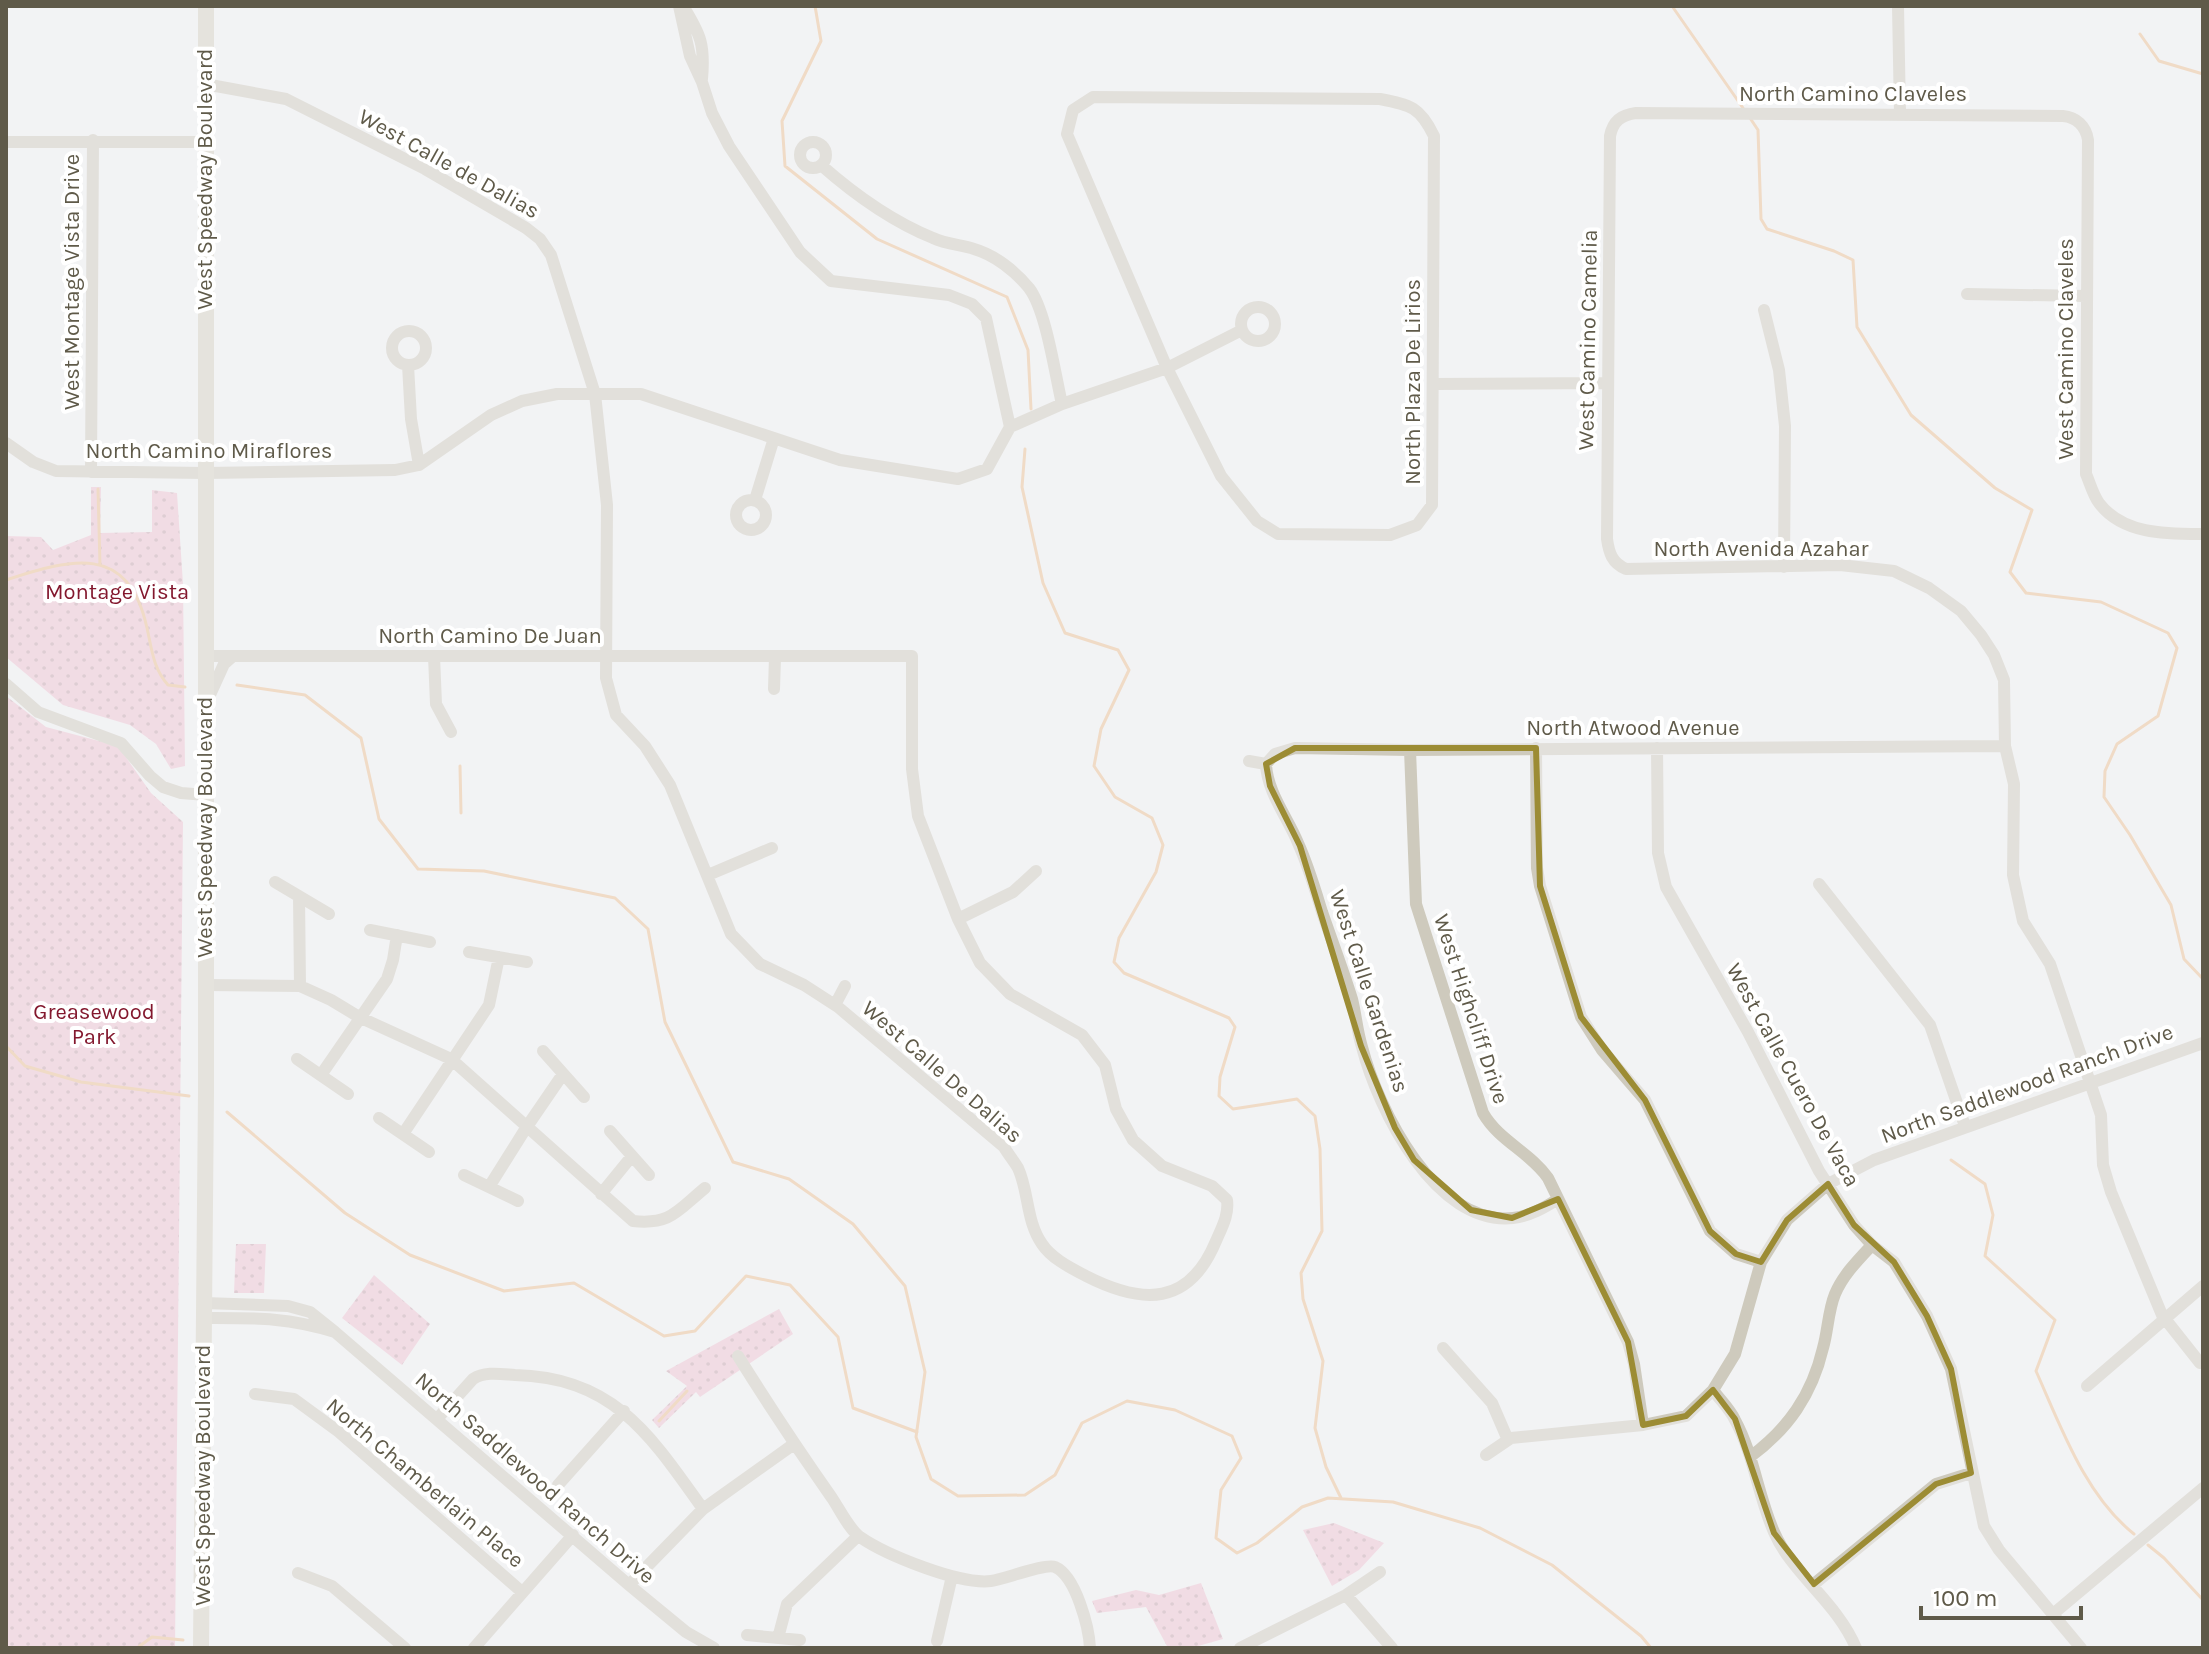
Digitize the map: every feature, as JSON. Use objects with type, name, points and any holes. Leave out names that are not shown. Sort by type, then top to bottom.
[{"type":"main road","name":"West Speedway Boulevard","points":[[201,1648],[206,985],[206,6]]},
{"type":"street","points":[[681,6],[701,36],[705,52],[702,82],[712,113],[729,146],[800,252],[831,281],[949,295],[972,304],[986,318],[1010,427],[1062,404],[1167,368],[1242,330]]},
{"type":"street","points":[[1898,6],[1900,114]]},
{"type":"street","name":"West Calle de Dalias","points":[[205,84],[286,99],[425,169],[540,239],[551,255],[595,394],[607,505],[605,656]]},
{"type":"street","name":"North Plaza De Lirios","points":[[1093,97],[1380,99],[1408,105],[1424,115],[1434,136],[1435,384],[1432,505],[1417,525],[1390,535],[1278,534],[1257,521],[1221,476],[1167,368],[1067,134],[1073,110],[1093,97]]},
{"type":"street","name":"North Camino Claveles","points":[[1614,118],[1636,113],[2063,116],[2086,124]]},
{"type":"street","name":"West Camino Camelia","points":[[1613,564],[1607,539],[1607,383],[1610,136],[1614,118]]},
{"type":"street","name":"West Camino Claveles","points":[[2086,124],[2086,474],[2100,503],[2124,523],[2161,534],[2203,534]]},
{"type":"street","name":"West Montage Vista Drive","points":[[91,472],[93,140]]},
{"type":"street","points":[[6,142],[205,142]]},
{"type":"street","points":[[821,165],[859,198],[935,239],[978,250],[1006,265],[1030,289],[1045,322],[1062,404]]},
{"type":"street","points":[[1967,294],[2086,296]]},
{"type":"street","points":[[1764,310],[1779,370],[1785,426],[1784,567]]},
{"type":"street","points":[[408,365],[411,419],[419,465]]},
{"type":"street","points":[[1435,384],[1607,383]]},
{"type":"street","name":"North Camino Miraflores","points":[[6,443],[33,462],[56,471],[205,473],[395,470],[419,465],[491,415],[522,401],[557,394],[641,394],[840,460],[958,479],[987,469],[1010,427]]},
{"type":"street","points":[[755,500],[774,438]]},
{"type":"street","name":"North Avenida Azahar","points":[[1613,564],[1626,569],[1840,565],[1894,571],[1929,588],[1961,611],[1994,655],[2004,680],[2005,746]]},
{"type":"street","name":"North Camino De Juan","points":[[204,656],[912,656],[912,769],[918,816],[958,919]]},
{"type":"street","points":[[205,708],[224,664],[233,656]]},
{"type":"street","points":[[434,656],[436,704],[451,732]]},
{"type":"street","name":"West Calle De Dalias","points":[[605,656],[606,678],[616,715],[660,767],[731,934],[760,964],[804,985],[835,1005],[1004,1147],[1019,1170],[1028,1212],[1042,1244],[1065,1265],[1105,1286],[1149,1297],[1171,1292],[1193,1280],[1213,1250],[1232,1198],[1212,1186],[1162,1166],[1133,1140],[1116,1109],[1105,1065],[1082,1035],[1010,994],[980,963],[958,919]]},
{"type":"street","points":[[774,689],[775,657]]},
{"type":"street","points":[[6,684],[38,712],[121,743],[163,787],[181,793],[206,795]]},
{"type":"street","points":[[2005,746],[2014,784],[2013,875],[2023,921],[2050,964],[2101,1115],[2103,1165],[2111,1192],[2164,1318],[2200,1363]]},
{"type":"street","name":"North Atwood Avenue","points":[[1266,764],[1275,754],[1295,748],[2005,746]]},
{"type":"street","points":[[1536,748],[1537,868],[1540,886],[1581,1017],[1602,1050],[1645,1100],[1710,1231],[1736,1254],[1761,1262]]},
{"type":"street","name":"West Calle Cuero De Vaca","points":[[1657,748],[1658,853],[1666,887],[1748,1032],[1797,1132],[1828,1184],[1854,1225],[1872,1245],[1894,1262],[1927,1316],[1951,1369],[1984,1526],[1999,1550],[2081,1648]]},
{"type":"street","name":"West Highcliff Drive","points":[[1410,750],[1416,904],[1483,1113],[1490,1126],[1539,1165],[1558,1199],[1628,1342],[1643,1425]]},
{"type":"street","points":[[1249,761],[1266,764]]},
{"type":"street","name":"West Calle Gardenias","points":[[1266,764],[1270,786],[1300,846],[1324,916],[1353,1003],[1361,1046],[1370,1071],[1395,1128],[1414,1160],[1444,1192],[1471,1210],[1492,1217],[1524,1215],[1558,1199]]},
{"type":"street","points":[[708,875],[772,848]]},
{"type":"street","points":[[958,919],[1013,892],[1036,871]]},
{"type":"street","points":[[275,882],[329,914]]},
{"type":"street","points":[[1819,884],[1930,1025],[1965,1126]]},
{"type":"street","points":[[299,896],[300,986]]},
{"type":"street","points":[[370,930],[430,942]]},
{"type":"street","points":[[321,1075],[387,979],[397,935]]},
{"type":"street","points":[[469,952],[527,962]]},
{"type":"street","points":[[403,1134],[489,1005],[499,957]]},
{"type":"street","points":[[206,985],[300,986],[451,1059],[633,1221],[654,1223],[667,1220],[705,1188]]},
{"type":"street","name":"West Calle De Dalias","points":[[835,1005],[845,986]]},
{"type":"street","name":"North Saddlewood Ranch Drive","points":[[1486,1455],[1508,1440],[1643,1425],[1686,1416],[1713,1390],[1735,1354],[1761,1262],[1787,1220],[1828,1184],[1874,1160],[2203,1043]]},
{"type":"street","points":[[543,1051],[584,1097]]},
{"type":"street","points":[[297,1059],[348,1094]]},
{"type":"street","points":[[489,1187],[563,1074]]},
{"type":"street","points":[[379,1118],[429,1152]]},
{"type":"street","points":[[610,1131],[649,1175]]},
{"type":"street","points":[[601,1194],[632,1156]]},
{"type":"street","points":[[464,1175],[518,1201]]},
{"type":"street","points":[[1750,1457],[1790,1422],[1807,1396],[1824,1345],[1835,1294],[1848,1271],[1872,1245]]},
{"type":"street","points":[[2087,1386],[2203,1286]]},
{"type":"street","name":"North Saddlewood Ranch Drive","points":[[204,1310],[300,1321],[335,1332],[629,1585],[686,1632],[714,1648]]},
{"type":"street","points":[[1443,1348],[1492,1403],[1508,1440]]},
{"type":"street","points":[[738,1356],[858,1536],[900,1558],[952,1576],[987,1582],[1060,1563],[1087,1623],[1090,1648]]},
{"type":"street","points":[[437,1419],[480,1373],[531,1375],[592,1390],[624,1411],[659,1447],[703,1509]]},
{"type":"street","points":[[1713,1390],[1735,1419],[1774,1533],[1797,1568],[1814,1584],[1849,1630],[1856,1648]]},
{"type":"street","name":"North Chamberlain Place","points":[[255,1394],[294,1399],[339,1432],[522,1592]]},
{"type":"street","points":[[558,1485],[624,1411]]},
{"type":"street","points":[[629,1585],[703,1509],[794,1444]]},
{"type":"street","points":[[1814,1584],[1936,1484],[1971,1473]]},
{"type":"street","points":[[2053,1614],[2203,1488]]},
{"type":"street","points":[[474,1648],[573,1535]]},
{"type":"street","points":[[778,1638],[787,1604],[858,1536]]},
{"type":"street","points":[[1247,1647],[1346,1595],[1380,1572]]},
{"type":"street","points":[[298,1573],[332,1586],[405,1648]]},
{"type":"street","points":[[937,1641],[952,1576]]},
{"type":"street","points":[[1346,1595],[1392,1648]]},
{"type":"street","points":[[747,1635],[800,1640]]},
{"type":"highlighted area","points":[[1295,748],[1536,748],[1540,886],[1581,1017],[1645,1100],[1710,1231],[1736,1254],[1761,1262],[1787,1220],[1828,1184],[1854,1225],[1894,1262],[1927,1316],[1951,1369],[1971,1473],[1936,1484],[1814,1584],[1774,1533],[1735,1419],[1713,1390],[1686,1416],[1643,1425],[1628,1342],[1558,1199],[1512,1218],[1471,1210],[1414,1160],[1395,1128],[1361,1046],[1300,846],[1270,786],[1266,764]]},
{"type":"green space","name":"Montage Vista","points":[[91,487],[101,487],[100,533],[152,532],[152,490],[177,493],[183,584],[185,766],[171,769],[156,744],[130,725],[63,705],[6,657],[6,536],[41,537],[53,550],[91,535]]},
{"type":"green space","name":"Greasewood Park","points":[[6,696],[46,727],[118,746],[151,793],[183,822],[175,1648],[6,1648]]},
{"type":"green space","points":[[236,1244],[266,1244],[264,1293],[234,1293]]},
{"type":"green space","points":[[374,1275],[430,1324],[402,1365],[342,1318]]},
{"type":"green space","points":[[779,1309],[793,1334],[700,1397],[696,1392],[659,1428],[652,1420],[687,1386],[666,1371]]},
{"type":"green space","points":[[1334,1523],[1384,1543],[1359,1570],[1332,1586],[1303,1530]]},
{"type":"green space","points":[[1201,1583],[1223,1639],[1191,1648],[1168,1648],[1146,1607],[1097,1613],[1092,1601],[1136,1590],[1159,1595]]},
{"type":"waterway","points":[[815,6],[821,41],[782,121],[785,166],[877,239],[1007,297],[1028,350],[1031,409]]},
{"type":"waterway","points":[[1672,6],[1743,108]]},
{"type":"waterway","points":[[2140,34],[2159,61],[2203,74]]},
{"type":"waterway","points":[[1750,118],[1758,130],[1761,219],[1767,229],[1853,260],[1857,327],[1911,415],[1995,488],[2032,510],[2010,572],[2026,593],[2101,602],[2168,633],[2177,648],[2158,716],[2117,744],[2105,771],[2104,797],[2171,905],[2184,959],[2203,979]]},
{"type":"waterway","points":[[1025,449],[1022,487],[1043,583],[1065,633],[1118,650],[1129,670],[1101,729],[1094,766],[1115,797],[1152,818],[1163,845],[1156,872],[1119,938],[1114,962],[1124,973],[1229,1018],[1235,1027],[1220,1077],[1219,1096],[1233,1109],[1297,1099],[1315,1116],[1320,1149],[1322,1231],[1301,1273],[1303,1299],[1323,1361],[1315,1428],[1326,1467],[1341,1498]]},
{"type":"waterway","points":[[98,489],[100,565]]},
{"type":"waterway","points":[[6,580],[74,563],[111,569],[126,581],[138,600],[163,679],[168,685],[185,687]]},
{"type":"waterway","points":[[237,685],[305,695],[361,738],[379,819],[418,869],[484,871],[615,898],[648,929],[665,1022],[733,1162],[789,1179],[853,1224],[905,1286],[925,1372],[916,1437],[931,1479],[958,1496],[1025,1495],[1055,1475],[1082,1423],[1127,1401],[1175,1410],[1232,1436],[1241,1458],[1221,1490],[1216,1538],[1237,1553],[1257,1543],[1302,1507],[1328,1498],[1393,1502],[1480,1528],[1552,1565],[1641,1636],[1651,1648]]},
{"type":"waterway","points":[[460,766],[461,813]]},
{"type":"waterway","points":[[6,1046],[25,1066],[81,1082],[189,1096]]},
{"type":"waterway","points":[[2203,1105],[2203,1113]]},
{"type":"waterway","points":[[227,1112],[345,1213],[410,1255],[504,1291],[574,1283],[664,1336],[695,1331],[746,1276],[790,1285],[838,1337],[853,1408],[917,1432]]},
{"type":"waterway","points":[[1951,1160],[1985,1184],[1993,1215],[1985,1256],[2055,1320],[2036,1371],[2088,1480],[2117,1518],[2134,1534]]},
{"type":"waterway","points":[[659,1421],[687,1391]]},
{"type":"waterway","points":[[2148,1545],[2203,1600]]},
{"type":"waterway","points":[[137,1648],[152,1637],[183,1640]]}]
